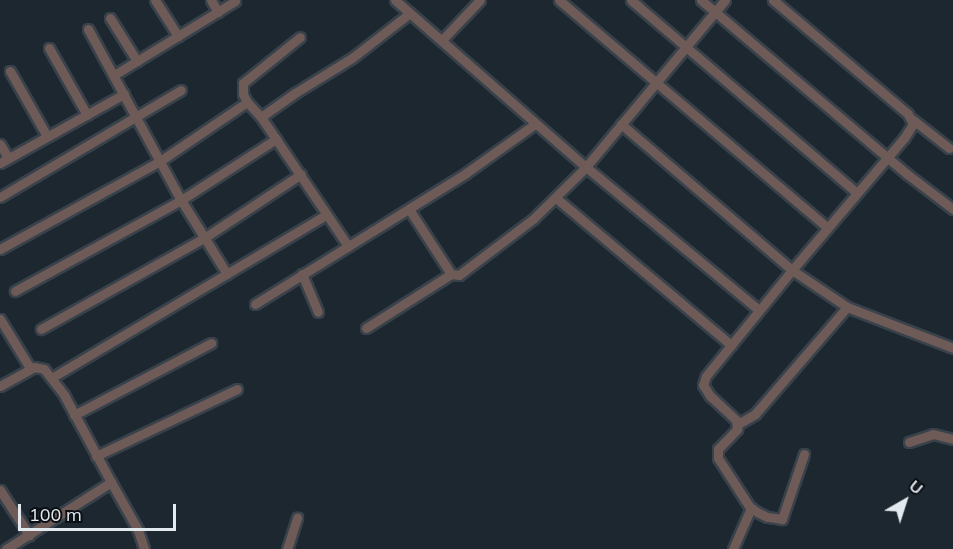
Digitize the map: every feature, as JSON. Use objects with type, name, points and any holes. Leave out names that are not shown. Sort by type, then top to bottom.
[{"type":"street","points":[[155,0],[178,36]]},
{"type":"street","points":[[211,0],[218,12]]},
{"type":"street","points":[[395,0],[535,123],[759,310]]},
{"type":"street","points":[[442,40],[480,0]]},
{"type":"street","points":[[559,0],[827,227]]},
{"type":"street","points":[[631,0],[857,193]]},
{"type":"street","points":[[701,0],[888,158],[953,209]]},
{"type":"street","points":[[366,328],[451,274],[459,275],[556,198],[586,166],[725,0]]},
{"type":"street","points":[[773,0],[949,148]]},
{"type":"street","points":[[114,75],[235,2]]},
{"type":"street","points":[[261,117],[295,93],[345,63],[410,13]]},
{"type":"street","points":[[110,18],[137,61]]},
{"type":"street","points":[[88,29],[138,117],[181,200],[227,274]]},
{"type":"street","points":[[300,37],[243,83],[243,94],[301,174],[348,246]]},
{"type":"street","points":[[49,48],[87,115]]},
{"type":"street","points":[[10,71],[47,136]]},
{"type":"street","points":[[0,197],[181,90]]},
{"type":"street","points":[[0,144],[4,160],[124,94]]},
{"type":"street","points":[[0,249],[160,161],[247,102]]},
{"type":"street","points":[[738,424],[706,393],[704,385],[706,376],[827,227],[888,158],[904,138],[913,123],[912,119]]},
{"type":"street","points":[[255,304],[484,161],[535,123]]},
{"type":"street","points":[[621,124],[792,270],[847,307],[953,348]]},
{"type":"street","points":[[15,291],[181,200],[276,140]]},
{"type":"street","points":[[41,329],[204,238],[301,174]]},
{"type":"street","points":[[556,198],[731,345]]},
{"type":"street","points":[[409,209],[451,274]]},
{"type":"street","points":[[53,377],[326,215]]},
{"type":"street","points":[[302,274],[318,312]]},
{"type":"street","points":[[804,454],[782,519],[767,517],[751,508],[718,458],[718,449],[733,435],[738,424],[755,414],[847,307]]},
{"type":"street","points":[[0,319],[30,368]]},
{"type":"street","points":[[74,415],[211,343]]},
{"type":"street","points":[[0,386],[30,368],[39,366],[53,377],[138,530],[144,549]]},
{"type":"street","points":[[96,456],[237,389]]},
{"type":"street","points":[[909,442],[933,434],[953,439]]},
{"type":"street","points":[[6,549],[19,546],[29,535],[111,482]]},
{"type":"street","points":[[0,490],[29,535]]},
{"type":"street","points":[[733,549],[751,508]]},
{"type":"street","points":[[287,549],[297,518]]}]
